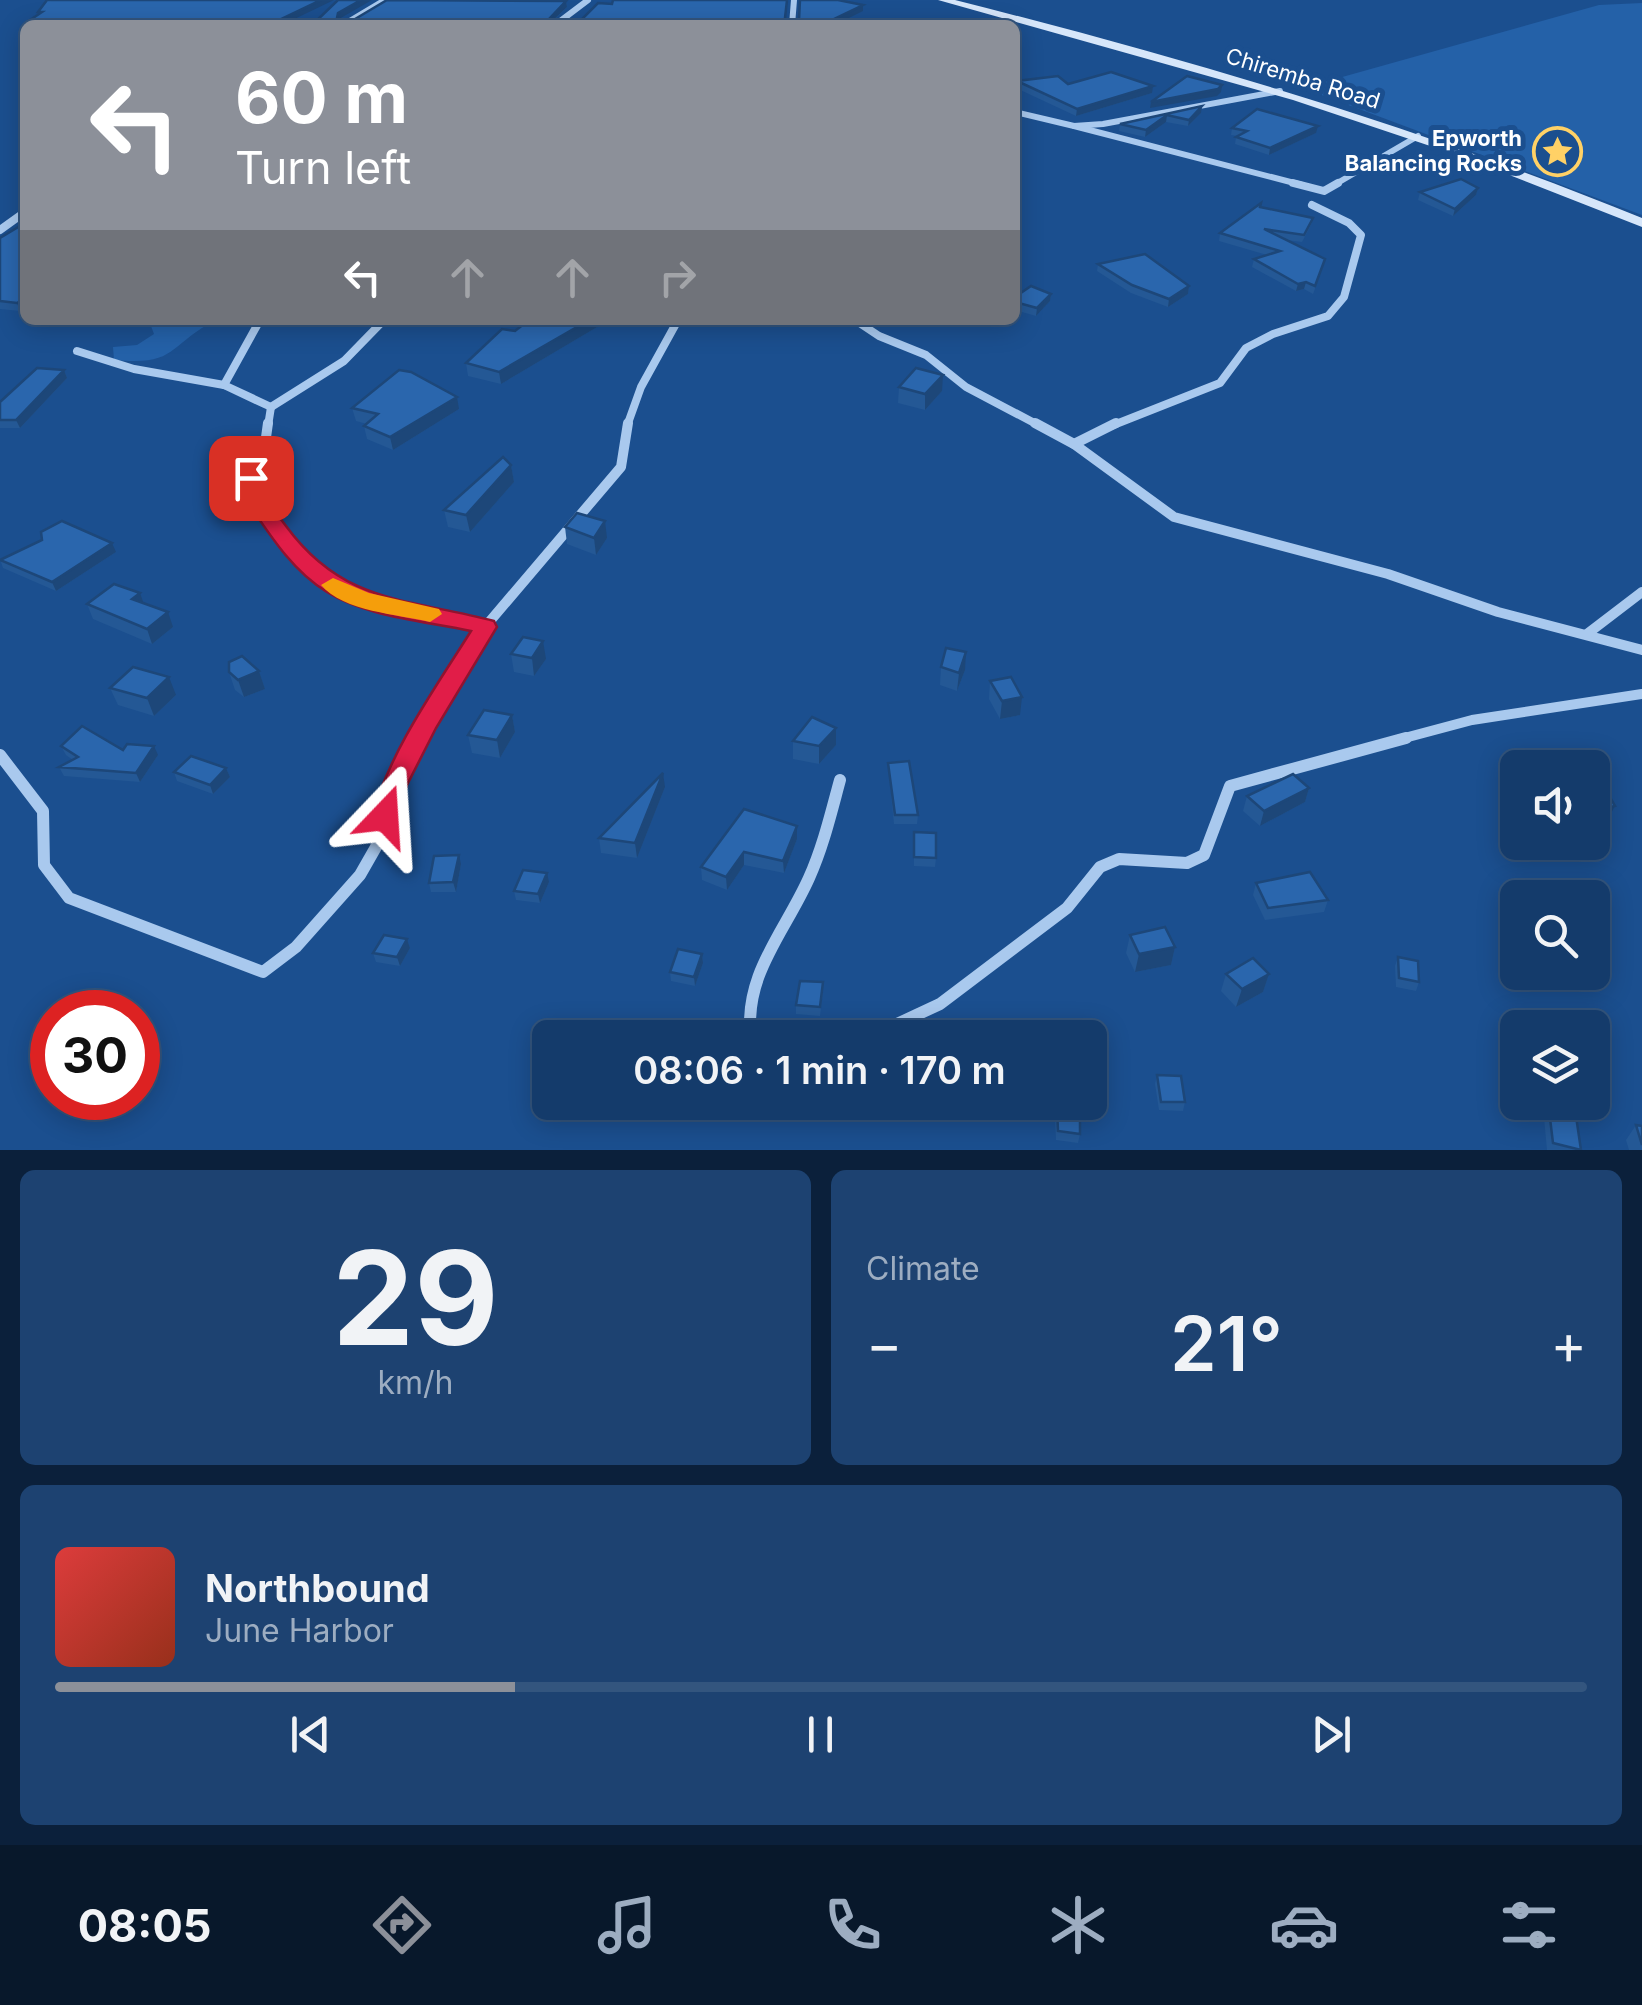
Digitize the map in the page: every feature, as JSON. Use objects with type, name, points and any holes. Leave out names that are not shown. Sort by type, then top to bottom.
[{"type":"main road","name":"Chiremba Road","points":[[943,0],[1018,20]]},
{"type":"main road","name":"Chiremba Road","points":[[1020,21],[1280,90],[1418,136],[1642,223]]},
{"type":"street","points":[[351,20],[385,0]]},
{"type":"street","points":[[562,20],[588,0]]},
{"type":"street","points":[[1074,126],[1193,109],[1280,90]]},
{"type":"street","points":[[1020,113],[1324,191],[1418,136]]},
{"type":"street","points":[[1074,444],[1140,412],[1220,383],[1246,348],[1273,334],[1328,316],[1344,297],[1361,235],[1349,223],[1312,205]]},
{"type":"street","points":[[224,386],[257,325]]},
{"type":"street","points":[[379,325],[344,362],[271,407],[263,459],[251,478],[250,491],[294,553],[334,587],[362,599],[486,627]]},
{"type":"street","points":[[0,755],[31,791],[42,811],[44,865],[69,898],[263,972],[296,947],[360,875],[376,847],[394,785],[486,627],[621,467],[622,438],[641,386],[675,325]]},
{"type":"street","points":[[862,325],[879,336],[921,352],[966,387],[1074,444],[1174,517],[1388,574],[1498,612],[1642,650]]},
{"type":"street","points":[[78,351],[134,369],[224,386],[271,407]]},
{"type":"street","points":[[1587,634],[1642,592]]},
{"type":"street","points":[[906,1020],[940,1004],[1067,908],[1100,866],[1119,859],[1187,863],[1204,855],[1230,786],[1472,720],[1642,694]]},
{"type":"street","points":[[748,1020],[756,974],[774,949],[809,880],[840,780]]},
{"type":"shaded area","name":"Epworth Balancing Rocks","points":[[1642,3],[1642,215],[1303,88],[1599,5]]},
{"type":"shaded area","points":[[207,325],[161,357],[114,360],[113,347],[137,345],[154,334],[151,326]]},
{"type":"building","points":[[47,0],[321,0],[279,20],[30,20],[42,12],[38,12]]},
{"type":"building","points":[[338,0],[361,0],[338,13],[337,20],[317,20]]},
{"type":"building","points":[[387,0],[566,1],[548,20],[353,20]]},
{"type":"building","points":[[613,0],[787,0],[786,20],[581,20],[598,3],[612,4]]},
{"type":"building","points":[[800,0],[838,0],[863,5],[832,20],[799,20]]},
{"type":"building","points":[[1111,72],[1153,86],[1077,109],[1020,81],[1058,76],[1068,84]]},
{"type":"building","points":[[1187,76],[1222,85],[1151,102]]},
{"type":"building","points":[[1202,106],[1189,120],[1167,115],[1146,130],[1120,124]]},
{"type":"building","points":[[1257,109],[1318,126],[1270,148],[1236,137],[1247,131],[1232,128]]},
{"type":"building","points":[[1461,179],[1478,188],[1455,209],[1420,192]]},
{"type":"building","points":[[1261,203],[1260,207],[1313,218],[1304,235],[1264,229],[1325,259],[1315,286],[1298,284],[1254,259],[1280,251],[1220,233]]},
{"type":"building","points":[[20,226],[17,303],[0,301],[0,238]]},
{"type":"building","points":[[1145,254],[1189,286],[1169,299],[1132,285],[1098,264]]},
{"type":"building","points":[[1031,286],[1051,294],[1037,308],[1020,303],[1020,294]]},
{"type":"building","points":[[523,325],[580,325],[499,372],[466,363],[502,329],[515,331]]},
{"type":"building","points":[[37,368],[64,370],[16,420],[0,420],[0,402]]},
{"type":"building","points":[[916,368],[943,375],[925,394],[899,387]]},
{"type":"building","points":[[399,370],[411,372],[457,397],[390,437],[364,426],[378,414],[352,408]]},
{"type":"building","points":[[503,457],[511,465],[466,515],[444,510]]},
{"type":"building","points":[[577,513],[605,521],[594,538],[565,527]]},
{"type":"building","points":[[62,521],[112,543],[52,582],[0,560],[42,540],[41,532]]},
{"type":"building","points":[[114,584],[140,593],[132,599],[168,612],[147,629],[87,604]]},
{"type":"building","points":[[523,637],[543,641],[532,658],[511,654]]},
{"type":"building","points":[[946,648],[966,652],[959,673],[941,667]]},
{"type":"building","points":[[242,656],[259,671],[238,680],[229,672],[229,662]]},
{"type":"building","points":[[133,667],[169,677],[147,698],[110,688]]},
{"type":"building","points":[[1011,677],[1022,697],[1002,701],[990,681]]},
{"type":"building","points":[[484,710],[512,715],[497,740],[468,735]]},
{"type":"building","points":[[812,717],[836,728],[819,746],[793,741]]},
{"type":"building","points":[[82,726],[123,750],[127,744],[154,746],[136,773],[59,767],[78,757],[61,746]]},
{"type":"building","points":[[191,756],[226,768],[210,785],[174,772]]},
{"type":"building","points":[[909,761],[918,815],[895,815],[888,763]]},
{"type":"building","points":[[663,773],[635,843],[599,838]]},
{"type":"building","points":[[1293,774],[1309,788],[1264,811],[1247,796]]},
{"type":"building","points":[[744,809],[797,826],[783,861],[744,852],[726,877],[701,867]]},
{"type":"building","points":[[914,832],[936,833],[936,858],[914,857]]},
{"type":"building","points":[[459,855],[453,882],[429,883],[434,856]]},
{"type":"building","points":[[523,870],[547,873],[538,894],[514,891]]},
{"type":"building","points":[[1310,872],[1328,900],[1268,908],[1256,883]]},
{"type":"building","points":[[1165,927],[1175,947],[1139,954],[1130,935]]},
{"type":"building","points":[[384,935],[407,939],[397,957],[373,953]]},
{"type":"building","points":[[678,949],[702,954],[694,977],[670,972]]},
{"type":"building","points":[[1398,957],[1418,961],[1419,982],[1399,978]]},
{"type":"building","points":[[1253,958],[1269,974],[1242,989],[1226,974]]},
{"type":"building","points":[[800,981],[823,982],[820,1007],[796,1005]]},
{"type":"building","points":[[1157,1075],[1181,1076],[1185,1102],[1161,1102]]},
{"type":"building","points":[[1058,1120],[1080,1120],[1080,1134],[1058,1131]]},
{"type":"building","points":[[1550,1120],[1577,1120],[1581,1150],[1553,1143]]},
{"type":"slow traffic","points":[[333,585],[362,599],[430,614]]},
{"type":"place","name":"Epworth Balancing Rocks","points":[[1557,151]]},
{"type":"route","points":[[251,478],[250,491],[294,553],[334,587],[362,599],[486,627],[424,727],[394,785],[385,816]]}]
